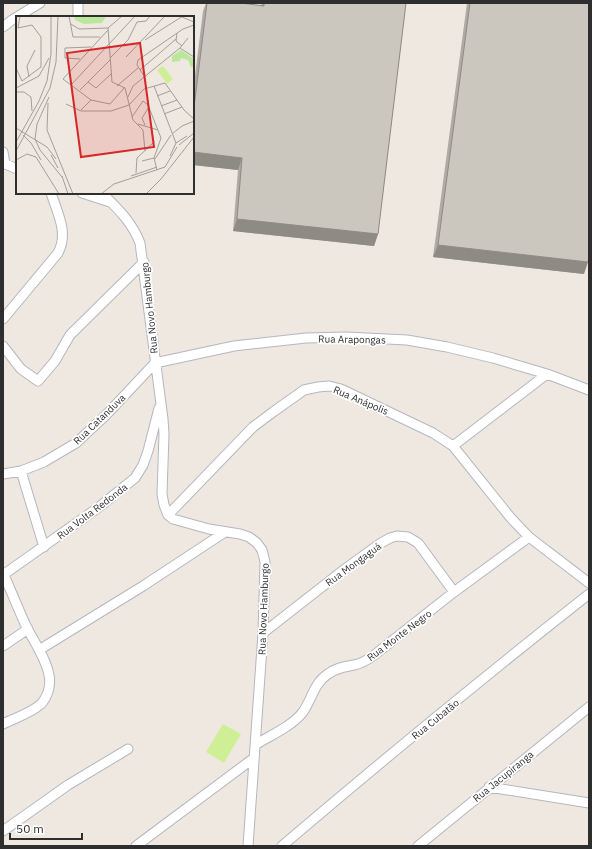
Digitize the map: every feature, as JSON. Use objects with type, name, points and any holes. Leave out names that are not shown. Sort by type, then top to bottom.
[{"type":"street","points":[[19,16],[40,3]]},
{"type":"street","points":[[78,3],[78,16]]},
{"type":"street","points":[[3,27],[16,18]]},
{"type":"street","points":[[3,152],[4,163],[16,169]]},
{"type":"street","points":[[3,319],[58,253],[62,245],[64,238],[62,228],[51,194]]},
{"type":"street","points":[[85,194],[112,202]]},
{"type":"street","name":"Rua Novo Hamburgo","points":[[103,194],[127,218],[136,231],[144,262],[164,434],[162,494],[168,515],[173,519],[184,522],[249,537],[257,543],[262,550],[265,562],[263,633],[248,846]]},
{"type":"street","points":[[3,346],[21,369],[38,381],[55,361],[70,336],[144,262]]},
{"type":"street","name":"Rua Arapongas","points":[[155,363],[234,346],[306,338],[346,337],[406,340],[447,347],[493,358],[547,374],[589,390]]},
{"type":"street","name":"Rua Catanduva","points":[[3,474],[21,471],[44,462],[76,443],[106,415],[155,363]]},
{"type":"street","points":[[547,374],[453,446],[510,517],[529,537],[589,583]]},
{"type":"street","name":"Rua Anápolis","points":[[168,515],[253,427],[304,390],[330,386],[341,389],[433,433],[453,446]]},
{"type":"street","name":"Rua Volta Redonda","points":[[3,575],[99,507],[134,478],[143,465],[148,451],[160,403]]},
{"type":"street","points":[[21,471],[44,546]]},
{"type":"street","points":[[39,650],[143,586],[225,532]]},
{"type":"street","name":"Rua Mongaguá","points":[[263,633],[375,547],[390,538],[398,536],[408,537],[418,543],[454,592]]},
{"type":"street","name":"Rua Monte Negro","points":[[255,744],[285,728],[296,719],[303,711],[315,689],[327,674],[335,670],[355,665],[373,656],[454,592],[529,537]]},
{"type":"street","points":[[3,575],[39,650],[49,674],[50,684],[47,694],[41,703],[33,710],[3,724]]},
{"type":"street","name":"Rua Cubatão","points":[[282,846],[524,645],[589,594]]},
{"type":"street","points":[[3,646],[28,629]]},
{"type":"street","name":"Rua Jacupiranga","points":[[418,846],[589,707]]},
{"type":"street","points":[[3,831],[68,785],[128,749]]},
{"type":"street","points":[[136,846],[254,758]]},
{"type":"street","points":[[489,787],[589,803]]},
{"type":"green space","points":[[223,724],[241,734],[224,763],[206,752]]},
{"type":"building","points":[[207,3],[241,3],[264,6],[264,3],[406,3],[378,234],[237,219],[242,158],[194,152],[194,107]]},
{"type":"building","points":[[470,3],[589,3],[588,262],[438,245]]}]
